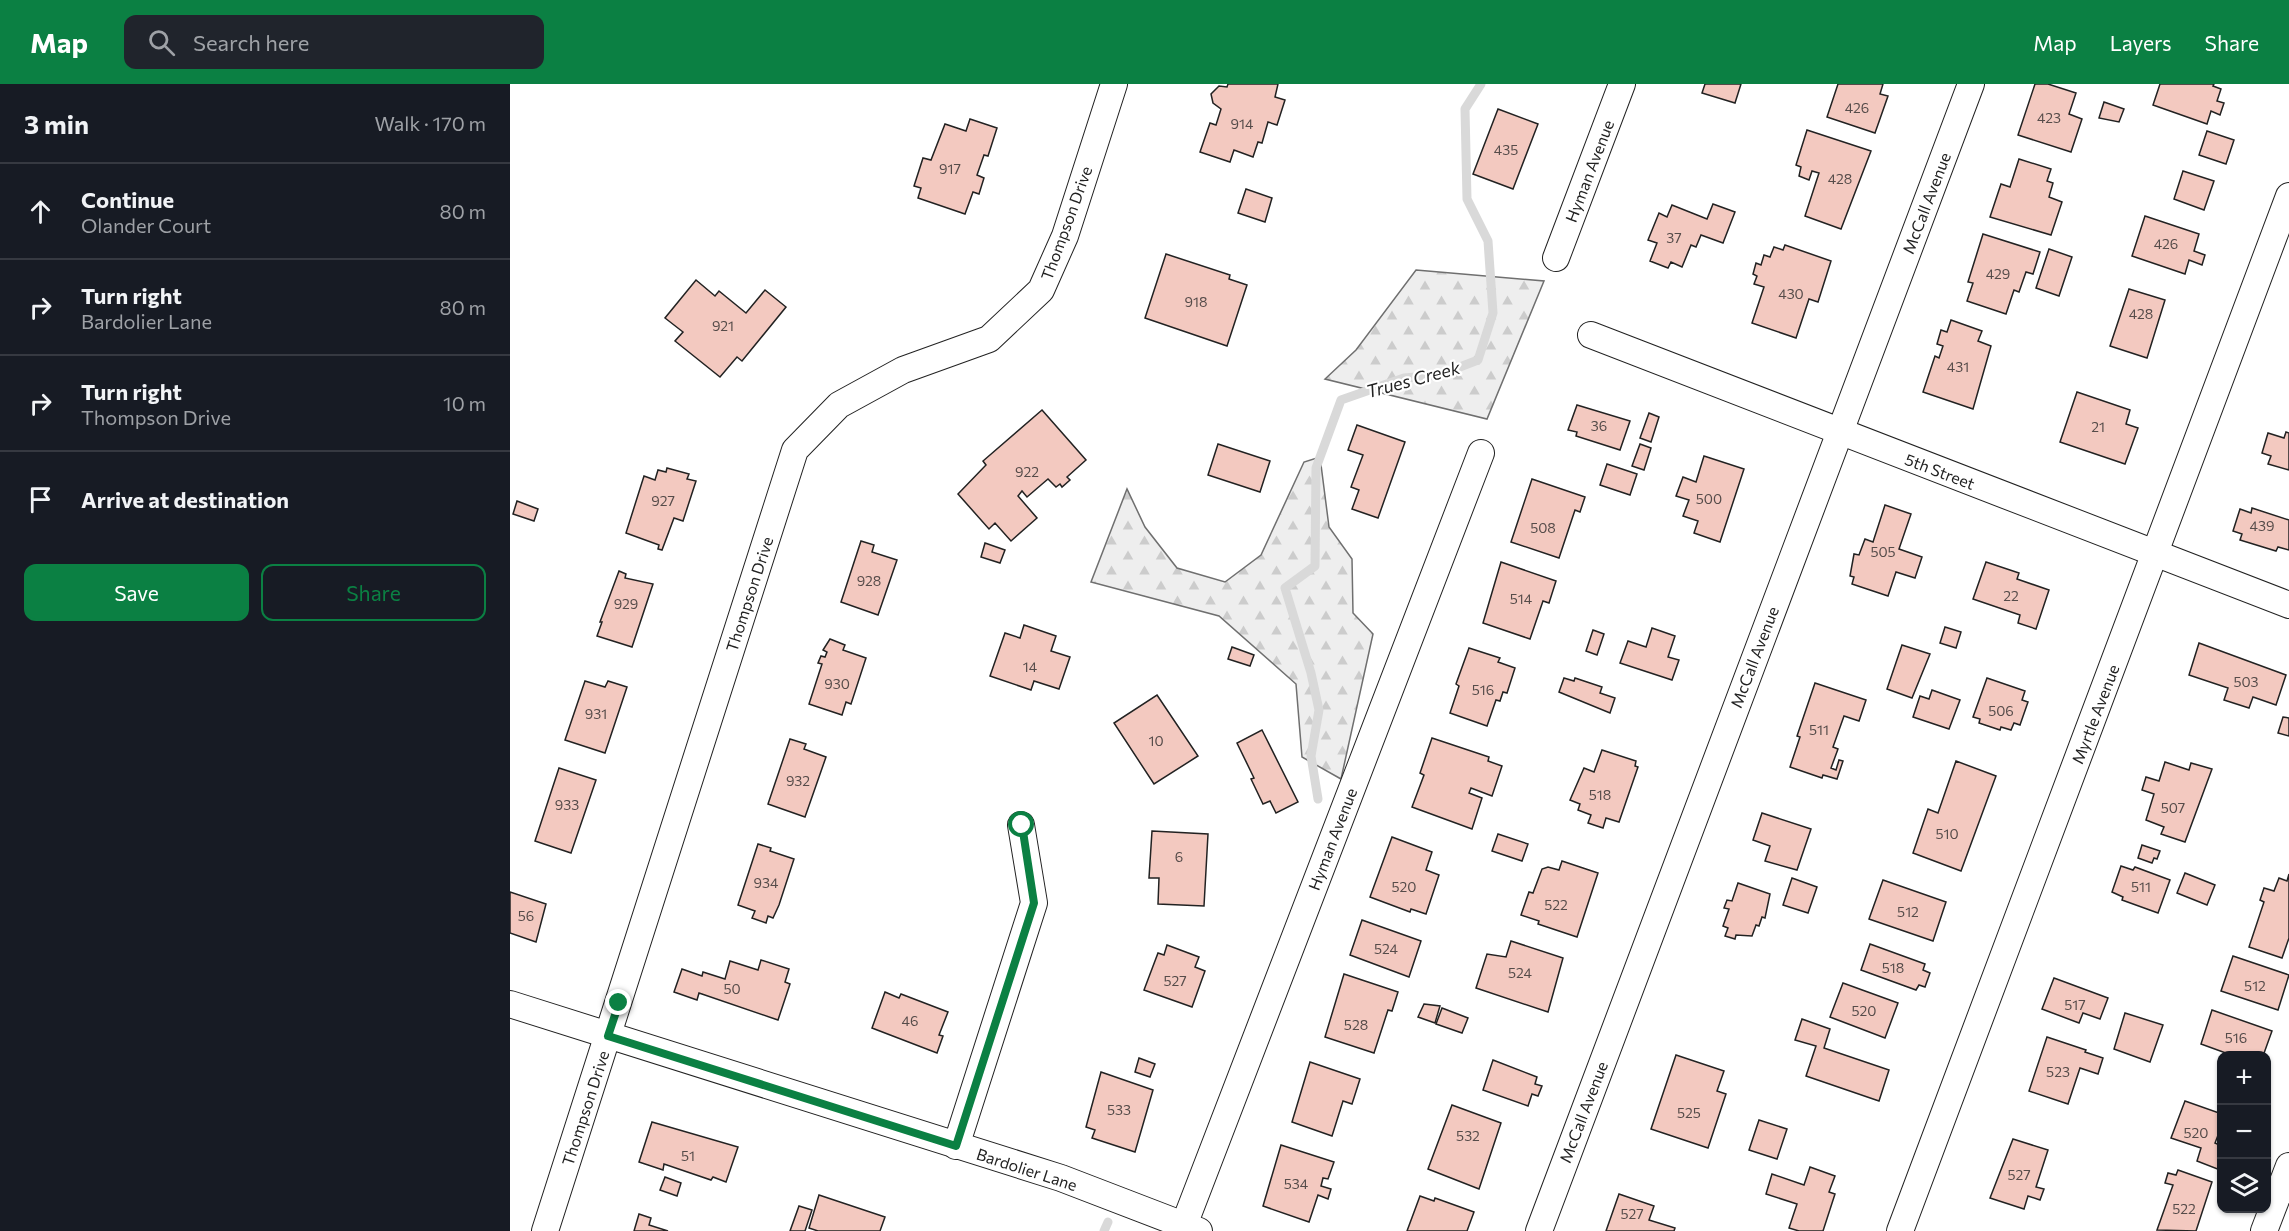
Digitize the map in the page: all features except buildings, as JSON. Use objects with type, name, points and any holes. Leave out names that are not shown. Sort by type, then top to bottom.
[{"type":"street","name":"Thompson Drive","points":[[545,1231],[795,450],[839,405],[903,370],[989,339],[1041,290],[1065,236],[1114,84]]},
{"type":"street","name":"Hyman Avenue","points":[[1556,258],[1622,84]]},
{"type":"street","name":"McCall Avenue","points":[[1539,1231],[1971,84]]},
{"type":"street","name":"Myrtle Avenue","points":[[1900,1231],[2289,196]]},
{"type":"street","name":"5th Street","points":[[1591,335],[2289,605]]},
{"type":"street","name":"Hyman Avenue","points":[[1192,1228],[1481,453]]},
{"type":"street","points":[[956,1146],[1034,903],[1022,825]]},
{"type":"street","name":"Bardolier Lane","points":[[510,1004],[1060,1178],[1192,1228]]},
{"type":"street","points":[[2264,1231],[2289,1166]]},
{"type":"green space","points":[[1416,270],[1544,281],[1487,419],[1325,379],[1356,350]]},
{"type":"green space","points":[[1320,457],[1329,527],[1352,559],[1353,613],[1373,634],[1341,779],[1302,757],[1296,684],[1219,616],[1091,582],[1127,489],[1145,527],[1177,568],[1225,582],[1261,555],[1304,462]]},
{"type":"waterway","name":"Trues Creek","points":[[1318,799],[1311,756],[1319,710],[1311,673],[1285,588],[1315,566],[1316,468],[1341,400],[1404,378],[1439,375],[1478,360],[1493,313],[1488,241],[1467,199],[1465,109],[1481,84]]},
{"type":"waterway","name":"Trues Creek","points":[[1104,1231],[1108,1222]]},
{"type":"route","points":[[619,1003],[608,1036],[956,1146],[1034,903],[1022,825]]}]
